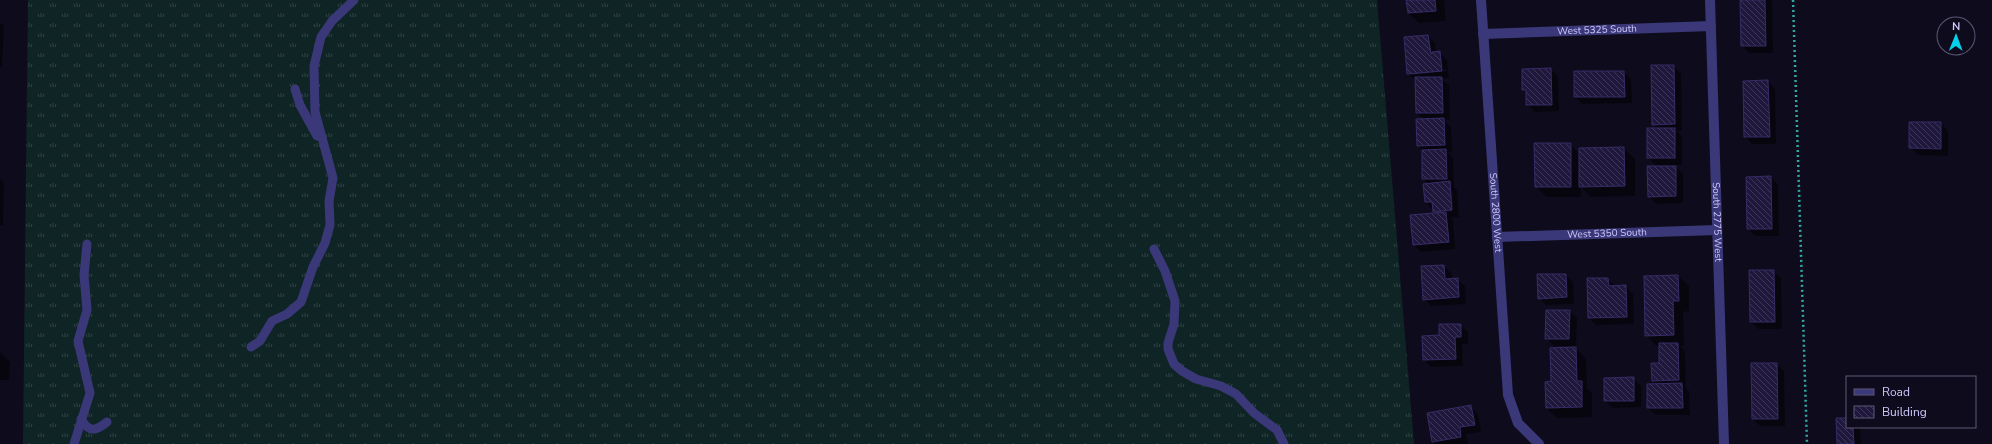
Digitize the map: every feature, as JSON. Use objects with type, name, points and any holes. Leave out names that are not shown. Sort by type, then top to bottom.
[{"type":"street","name":"South 2800 West","points":[[1481,0],[1508,395],[1518,423],[1539,444]]},
{"type":"street","name":"South 2775 West","points":[[1710,0],[1724,444]]},
{"type":"street","name":"West 5325 South","points":[[1484,34],[1711,26]]},
{"type":"street","name":"West 5350 South","points":[[1497,237],[1717,230]]},
{"type":"lane","points":[[323,146],[314,104],[314,66],[321,37],[332,21],[354,0]]},
{"type":"lane","points":[[251,347],[260,341],[272,322],[287,314],[301,302],[313,267],[325,244],[330,225],[329,201],[333,178],[331,166],[323,146],[301,107],[295,89]]},
{"type":"lane","points":[[301,107],[305,111],[309,111],[313,109],[314,104]]},
{"type":"lane","points":[[74,444],[90,392],[88,379],[80,355],[78,341],[87,310],[84,275],[87,244]]},
{"type":"lane","points":[[1154,249],[1165,271],[1174,301],[1174,324],[1168,343],[1168,349],[1174,364],[1182,371],[1196,379],[1221,386],[1236,394],[1254,414],[1277,430],[1284,444]]},
{"type":"lane","points":[[81,419],[90,429],[98,428],[107,422]]},
{"type":"path","points":[[1793,0],[1807,444]]},
{"type":"green space","points":[[28,0],[1377,0],[1414,444],[23,444]]},
{"type":"building","points":[[1406,0],[1435,0],[1436,11],[1408,13]]},
{"type":"building","points":[[1740,0],[1765,0],[1766,46],[1741,46]]},
{"type":"building","points":[[1428,35],[1431,54],[1432,52],[1440,51],[1442,71],[1407,74],[1404,37]]},
{"type":"building","points":[[1651,65],[1674,65],[1675,124],[1652,125]]},
{"type":"building","points":[[1551,68],[1552,105],[1526,105],[1526,90],[1522,90],[1522,69]]},
{"type":"building","points":[[1574,71],[1624,71],[1625,97],[1574,97]]},
{"type":"building","points":[[1415,77],[1442,77],[1443,113],[1416,113]]},
{"type":"building","points":[[1768,80],[1770,137],[1744,137],[1743,81]]},
{"type":"building","points":[[1444,118],[1445,145],[1417,146],[1416,119]]},
{"type":"building","points":[[1909,122],[1941,122],[1941,149],[1909,148]]},
{"type":"building","points":[[1647,128],[1675,128],[1675,158],[1647,158]]},
{"type":"building","points":[[1534,143],[1571,143],[1571,187],[1535,187]]},
{"type":"building","points":[[1624,147],[1625,186],[1579,187],[1579,148]]},
{"type":"building","points":[[1446,149],[1447,179],[1422,179],[1422,150]]},
{"type":"building","points":[[1647,166],[1676,166],[1676,196],[1648,197]]},
{"type":"building","points":[[1771,176],[1772,229],[1747,229],[1746,177]]},
{"type":"building","points":[[1450,181],[1452,210],[1433,212],[1432,202],[1425,202],[1423,184]]},
{"type":"building","points":[[1446,212],[1449,242],[1413,245],[1410,215]]},
{"type":"building","points":[[1444,265],[1445,279],[1458,278],[1459,297],[1423,300],[1421,266]]},
{"type":"building","points":[[1749,270],[1774,270],[1775,322],[1750,322]]},
{"type":"building","points":[[1537,274],[1566,274],[1567,297],[1538,299]]},
{"type":"building","points":[[1678,275],[1679,301],[1673,301],[1674,335],[1645,336],[1644,276]]},
{"type":"building","points":[[1587,278],[1608,278],[1609,286],[1626,285],[1627,317],[1588,318]]},
{"type":"building","points":[[1546,310],[1570,310],[1569,339],[1545,339]]},
{"type":"building","points":[[1439,324],[1461,324],[1461,337],[1455,337],[1456,359],[1423,360],[1422,336],[1439,335]]},
{"type":"building","points":[[1659,343],[1678,343],[1679,380],[1652,381],[1651,363],[1659,363]]},
{"type":"building","points":[[1576,347],[1577,381],[1582,381],[1582,407],[1546,408],[1545,382],[1551,381],[1550,348]]},
{"type":"building","points":[[1751,363],[1777,363],[1778,419],[1752,419]]},
{"type":"building","points":[[1634,377],[1634,401],[1604,401],[1604,378]]},
{"type":"building","points":[[1682,383],[1683,408],[1647,408],[1647,384]]},
{"type":"building","points":[[1471,405],[1475,425],[1460,427],[1461,437],[1432,442],[1427,413]]},
{"type":"building","points":[[1836,418],[1846,418],[1846,428],[1853,428],[1854,444],[1837,444]]}]
